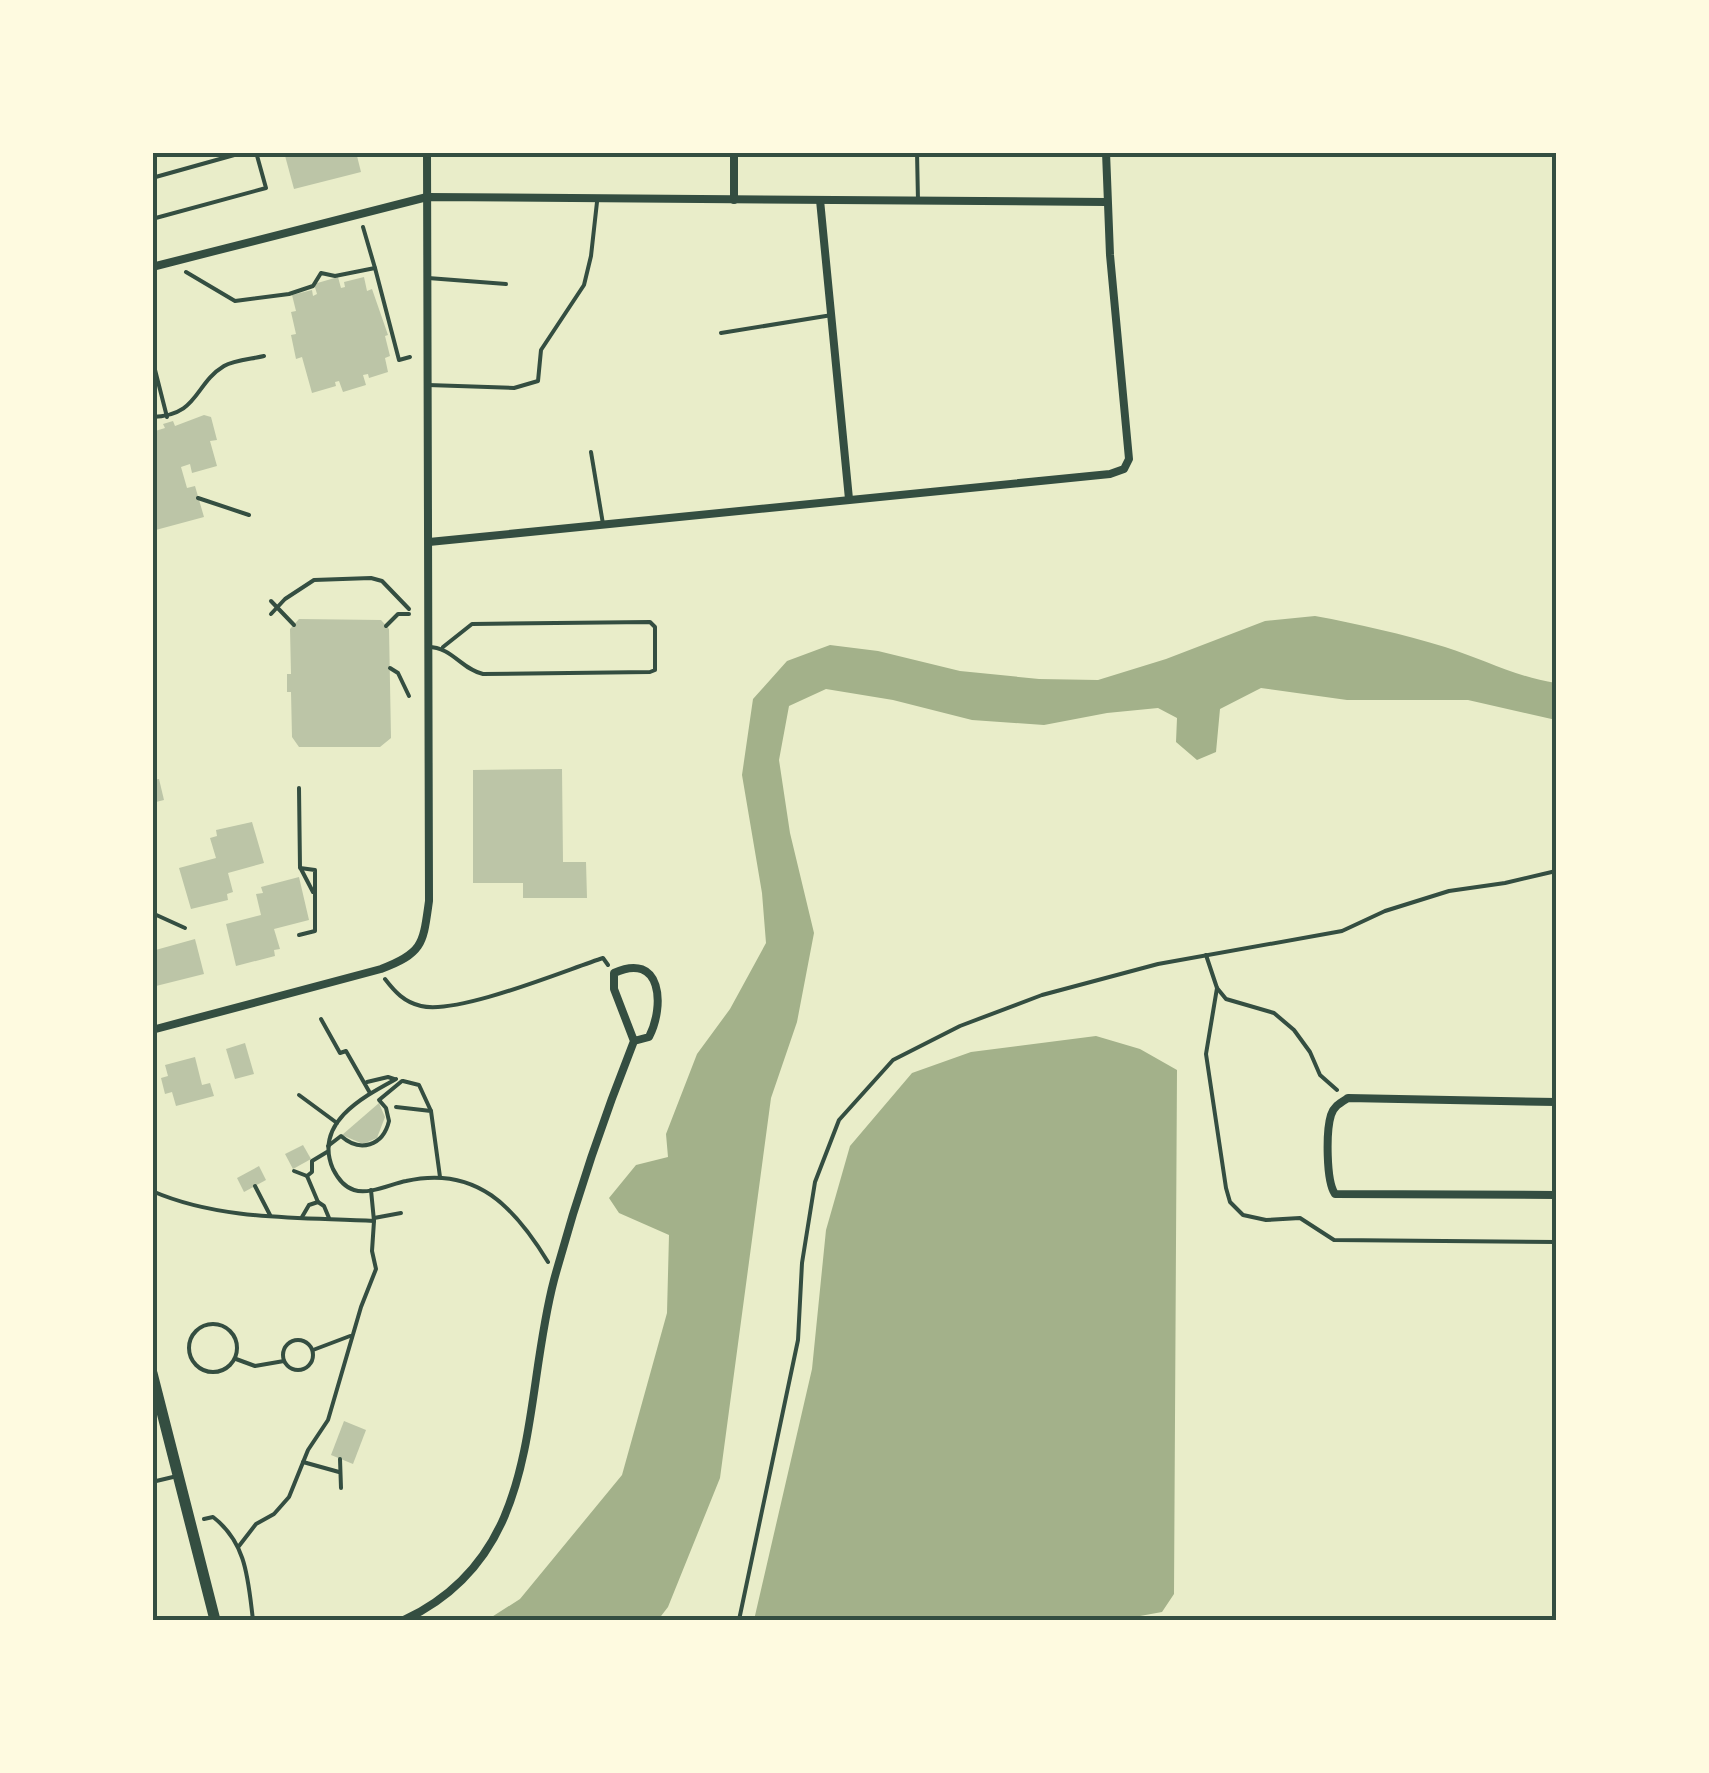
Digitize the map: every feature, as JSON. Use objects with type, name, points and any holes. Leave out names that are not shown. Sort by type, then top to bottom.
[{"type":"main road","points":[[152,1373],[215,1620]]},
{"type":"street","points":[[152,1030],[381,968],[414,954],[423,942],[429,901],[427,152]]},
{"type":"street","points":[[734,152],[734,200]]},
{"type":"street","points":[[429,542],[1110,474],[1124,469],[1129,459],[1106,202],[1106,152]]},
{"type":"street","points":[[152,267],[426,198],[1106,202]]},
{"type":"street","points":[[820,200],[850,499]]},
{"type":"street","points":[[404,1620],[425,1611],[462,1583],[496,1535],[524,1465],[556,1275],[598,1132],[634,1041],[614,988],[614,973],[624,968],[641,970],[655,981],[661,994],[658,1021],[649,1037],[634,1041]]},
{"type":"street","points":[[1556,1102],[1348,1098],[1330,1116],[1328,1182],[1335,1194],[1556,1195]]},
{"type":"lane","points":[[152,178],[245,152]]},
{"type":"lane","points":[[152,220],[266,188],[256,152]]},
{"type":"lane","points":[[917,152],[918,201]]},
{"type":"lane","points":[[428,385],[514,388],[538,381],[541,350],[584,285],[598,199]]},
{"type":"lane","points":[[428,278],[506,284]]},
{"type":"lane","points":[[721,333],[832,316]]},
{"type":"lane","points":[[592,452],[603,524]]},
{"type":"lane","points":[[428,646],[443,647],[470,670],[484,674],[655,670],[655,627],[650,622],[472,624],[443,647]]},
{"type":"lane","points":[[152,1482],[178,1476]]},
{"type":"path","points":[[363,226],[399,360],[410,357]]},
{"type":"path","points":[[186,272],[234,301],[301,290],[313,286],[325,272],[335,276],[374,268]]},
{"type":"path","points":[[152,417],[183,410],[224,366],[264,356]]},
{"type":"path","points":[[152,358],[167,416]]},
{"type":"path","points":[[198,498],[248,515]]},
{"type":"path","points":[[271,614],[314,580],[371,578],[382,581],[409,612],[398,614],[386,626]]},
{"type":"path","points":[[271,601],[294,625]]},
{"type":"path","points":[[390,668],[398,673],[409,696]]},
{"type":"path","points":[[299,788],[300,868],[315,896]]},
{"type":"path","points":[[299,935],[314,931],[315,896],[315,870],[300,868]]},
{"type":"path","points":[[738,1620],[798,1340],[802,1263],[815,1182],[838,1120],[893,1060],[960,1026],[1042,995],[1206,955],[1342,931],[1385,911],[1449,890],[1504,883],[1556,870]]},
{"type":"path","points":[[152,914],[185,928]]},
{"type":"path","points":[[1206,955],[1216,988],[1226,999],[1274,1013],[1294,1030],[1320,1074],[1348,1098]]},
{"type":"path","points":[[381,968],[398,995],[424,1007],[440,1008],[603,958],[614,973]]},
{"type":"path","points":[[321,1019],[340,1053],[346,1050],[370,1093]]},
{"type":"path","points":[[367,1082],[388,1076],[419,1086],[431,1111],[440,1178]]},
{"type":"path","points":[[399,1080],[370,1093],[336,1123],[327,1147],[334,1173],[342,1183],[353,1190],[421,1178],[468,1185],[502,1201],[527,1228],[556,1275]]},
{"type":"path","points":[[307,1176],[312,1172],[312,1161],[341,1136],[364,1147],[379,1140],[389,1121],[379,1100],[399,1080]]},
{"type":"path","points":[[299,1095],[336,1123]]},
{"type":"path","points":[[396,1107],[431,1111]]},
{"type":"path","points":[[294,1170],[307,1176],[328,1218]]},
{"type":"path","points":[[255,1186],[270,1216]]},
{"type":"path","points":[[152,1190],[197,1206],[270,1216],[374,1220],[400,1213]]},
{"type":"path","points":[[238,1546],[256,1524],[274,1514],[289,1498],[302,1462],[328,1420],[376,1269],[370,1190]]},
{"type":"path","points":[[302,1217],[309,1205],[318,1202]]},
{"type":"path","points":[[224,1326],[235,1337],[235,1358],[223,1370],[200,1368],[190,1355],[191,1339],[202,1327],[224,1326]]},
{"type":"path","points":[[313,1350],[352,1335]]},
{"type":"path","points":[[284,1361],[285,1348],[295,1340],[304,1341],[313,1350]]},
{"type":"path","points":[[284,1361],[293,1369],[302,1370],[311,1362],[313,1350]]},
{"type":"path","points":[[235,1358],[255,1366],[284,1361]]},
{"type":"path","points":[[340,1459],[342,1488]]},
{"type":"path","points":[[302,1462],[339,1472]]},
{"type":"path","points":[[206,1519],[213,1517],[230,1530],[238,1546],[254,1620]]},
{"type":"shaded area","points":[[1315,616],[1429,642],[1556,683],[1556,720],[1468,700],[1347,700],[1261,688],[1220,709],[1216,752],[1197,760],[1176,742],[1177,718],[1158,708],[1044,725],[972,720],[893,700],[826,689],[789,706],[779,760],[790,833],[814,933],[797,1022],[771,1098],[720,1478],[668,1607],[658,1620],[487,1620],[520,1599],[622,1475],[667,1313],[669,1235],[619,1213],[609,1198],[636,1165],[668,1157],[666,1134],[697,1054],[730,1009],[766,943],[762,893],[742,775],[753,699],[787,661],[830,645],[878,651],[960,671],[1098,680],[1265,621]]},
{"type":"shaded area","points":[[1096,1036],[1140,1049],[1177,1070],[1174,1594],[1162,1612],[1118,1620],[754,1620],[812,1369],[826,1230],[850,1146],[912,1073],[971,1052]]},
{"type":"building","points":[[284,152],[356,152],[361,172],[294,189]]},
{"type":"building","points":[[338,277],[341,288],[345,287],[344,282],[364,277],[367,291],[372,289],[388,335],[388,372],[369,378],[368,374],[363,375],[366,385],[343,392],[339,381],[336,386],[312,393],[302,357],[296,359],[291,335],[296,334],[292,295],[312,290],[313,296],[317,294],[314,284]]},
{"type":"building","points":[[204,415],[211,417],[217,440],[210,441],[217,466],[192,473],[190,464],[181,467],[187,488],[195,486],[204,517],[152,531],[152,432],[165,428],[163,424],[173,421],[175,426]]},
{"type":"building","points":[[299,619],[381,620],[389,629],[391,738],[380,747],[299,747],[292,737],[287,674],[291,674],[290,629]]},
{"type":"building","points":[[562,769],[563,862],[586,862],[587,898],[523,898],[523,883],[473,883],[473,770]]},
{"type":"building","points":[[159,779],[164,800],[152,803],[152,780]]},
{"type":"building","points":[[252,822],[264,863],[228,873],[233,892],[227,894],[228,900],[191,909],[179,868],[216,858],[210,838],[217,836],[216,830]]},
{"type":"building","points":[[299,877],[309,920],[274,929],[280,949],[274,950],[275,956],[236,966],[226,924],[261,915],[256,894],[263,893],[261,887]]},
{"type":"building","points":[[195,939],[204,974],[152,987],[152,951]]},
{"type":"building","points":[[245,1043],[254,1074],[235,1079],[226,1049]]},
{"type":"building","points":[[195,1057],[202,1085],[210,1083],[214,1096],[176,1106],[172,1092],[165,1094],[161,1078],[168,1076],[165,1065]]},
{"type":"building","points":[[379,1103],[385,1117],[377,1138],[363,1144],[342,1135]]},
{"type":"building","points":[[303,1145],[311,1159],[293,1169],[285,1154]]},
{"type":"building","points":[[259,1166],[266,1180],[244,1192],[237,1178]]},
{"type":"building","points":[[344,1421],[366,1430],[353,1464],[331,1455]]}]
